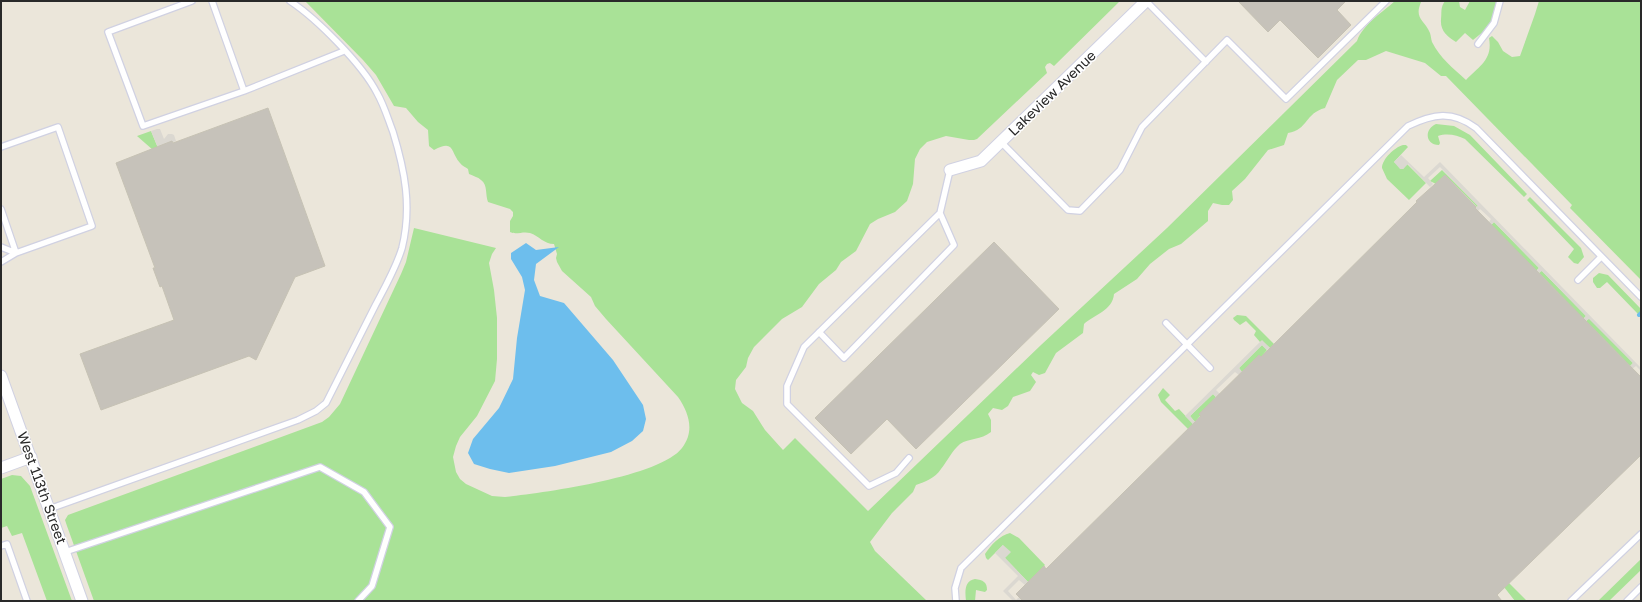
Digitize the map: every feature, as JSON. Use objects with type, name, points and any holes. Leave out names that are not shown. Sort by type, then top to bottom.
[{"type":"street","name":"Lakeview Avenue","points":[[950,170],[982,161],[1146,1]]},
{"type":"street","name":"West 113th Street","points":[[1,376],[82,601]]},
{"type":"street","points":[[1,468],[31,457]]},
{"type":"lane","points":[[192,1],[108,32],[143,126],[244,91],[344,51]]},
{"type":"lane","points":[[212,1],[244,91]]},
{"type":"lane","points":[[49,509],[298,420],[316,411],[326,403],[397,262],[405,234],[407,186],[389,120],[377,93],[370,82],[344,51],[308,15],[290,1]]},
{"type":"lane","points":[[1146,1],[1206,62]]},
{"type":"lane","points":[[1001,142],[1068,210],[1080,210],[1120,170],[1142,127],[1227,40],[1286,99],[1386,1]]},
{"type":"lane","points":[[1478,44],[1494,24],[1500,1]]},
{"type":"lane","points":[[956,601],[955,588],[961,568],[1408,126],[1430,116],[1441,115],[1462,119],[1476,128],[1641,297]]},
{"type":"lane","points":[[1,147],[58,127],[92,226],[16,253],[1,262]]},
{"type":"lane","points":[[909,458],[896,473],[869,486],[786,404],[787,386],[804,346],[940,213],[950,170]]},
{"type":"lane","points":[[1,209],[16,253]]},
{"type":"lane","points":[[819,332],[844,358],[954,245],[940,213]]},
{"type":"lane","points":[[1,247],[16,253]]},
{"type":"lane","points":[[1578,280],[1601,257]]},
{"type":"lane","points":[[1166,323],[1210,368]]},
{"type":"lane","points":[[65,552],[320,467],[364,492],[390,527],[372,586],[358,601]]},
{"type":"lane","points":[[1571,601],[1641,534]]},
{"type":"lane","points":[[1,546],[7,544],[27,601]]},
{"type":"lane","points":[[1631,600],[1641,587]]},
{"type":"green space","points":[[305,1],[1120,1],[1054,66],[1050,63],[1047,64],[1045,67],[1047,73],[977,139],[969,140],[946,136],[927,142],[920,149],[915,159],[913,184],[907,201],[895,212],[870,224],[856,251],[841,262],[836,270],[819,284],[802,307],[782,319],[754,347],[748,358],[746,367],[736,380],[735,389],[742,403],[753,411],[765,430],[783,450],[795,438],[868,511],[1041,345],[1167,228],[1357,41],[1368,24],[1395,1],[1426,1],[1421,2],[1419,16],[1428,28],[1435,48],[1443,58],[1466,80],[1487,57],[1490,46],[1489,38],[1492,36],[1498,42],[1503,51],[1512,57],[1520,56],[1539,1],[1641,1],[1641,280],[1570,208],[1572,205],[1446,76],[1441,76],[1425,63],[1386,51],[1366,60],[1358,60],[1337,80],[1325,108],[1318,110],[1299,129],[1288,133],[1284,145],[1268,150],[1245,179],[1232,191],[1233,200],[1229,205],[1213,203],[1208,211],[1208,221],[1181,244],[1169,249],[1150,264],[1137,279],[1114,294],[1113,300],[1107,308],[1084,324],[1083,333],[1056,353],[1045,373],[1039,375],[1033,372],[1031,375],[1036,382],[1030,391],[1013,397],[1008,406],[1002,410],[993,408],[988,414],[991,420],[991,432],[987,435],[960,444],[939,472],[930,479],[916,485],[913,492],[892,513],[870,542],[875,551],[927,601],[94,601],[65,520],[68,515],[322,422],[329,417],[340,404],[401,274],[406,262],[414,228],[496,248],[489,263],[497,318],[497,359],[495,381],[477,416],[460,437],[453,457],[456,472],[460,479],[466,484],[492,496],[505,497],[545,492],[599,482],[650,467],[670,458],[682,448],[686,442],[689,429],[688,416],[678,397],[606,319],[595,306],[591,297],[562,271],[557,262],[557,254],[554,244],[547,243],[530,233],[510,232],[510,221],[513,216],[513,212],[510,209],[488,202],[486,187],[483,182],[469,174],[468,169],[461,164],[449,146],[434,150],[429,146],[428,130],[418,122],[406,108],[394,106],[376,75]]},
{"type":"green space","points":[[1445,1],[1459,1],[1460,7],[1465,10],[1470,1],[1497,1],[1493,19],[1489,27],[1473,40],[1465,33],[1456,42],[1447,35],[1442,27],[1442,6]]},
{"type":"green space","points":[[1436,124],[1454,126],[1470,135],[1527,194],[1524,197],[1465,139],[1445,135],[1438,136],[1440,143],[1439,145],[1431,142],[1428,136],[1429,129]]},
{"type":"green space","points":[[151,131],[158,148],[153,150],[137,136]]},
{"type":"green space","points":[[1403,145],[1408,147],[1394,162],[1403,169],[1407,164],[1426,183],[1409,200],[1387,179],[1382,168],[1384,161],[1390,154],[1396,148]]},
{"type":"green space","points":[[1442,170],[1478,206],[1477,207],[1445,175],[1436,184],[1430,181]]},
{"type":"green space","points":[[1530,197],[1581,248],[1584,257],[1578,264],[1574,263],[1568,257],[1574,249],[1527,200]]},
{"type":"green space","points":[[1494,222],[1539,268],[1536,271],[1491,225]]},
{"type":"green space","points":[[1541,270],[1586,316],[1583,319],[1539,273]]},
{"type":"green space","points":[[1599,273],[1608,275],[1641,309],[1641,311],[1638,314],[1607,282],[1600,288],[1597,288],[1593,282],[1593,278]]},
{"type":"green space","points":[[1237,315],[1246,316],[1274,344],[1270,348],[1262,341],[1260,342],[1254,335],[1256,331],[1246,321],[1240,325],[1234,320],[1233,318]]},
{"type":"green space","points":[[1589,318],[1633,363],[1630,366],[1586,321]]},
{"type":"green space","points":[[1262,345],[1267,350],[1261,357],[1259,355],[1242,372],[1239,368]]},
{"type":"green space","points":[[1163,388],[1170,395],[1165,400],[1175,411],[1179,409],[1193,424],[1188,429],[1161,402],[1158,395]]},
{"type":"green space","points":[[1213,394],[1216,397],[1195,422],[1190,416]]},
{"type":"green space","points":[[12,475],[21,476],[30,486],[72,601],[47,601],[22,533],[12,536],[7,526],[1,528],[1,479]]},
{"type":"green space","points":[[1010,533],[1019,538],[1045,565],[1028,582],[1005,558],[1003,545],[988,560],[986,558],[985,554],[992,544],[999,538]]},
{"type":"green space","points":[[1641,559],[1641,570],[1609,601],[1598,601]]},
{"type":"green space","points":[[975,579],[984,582],[987,590],[985,592],[976,590],[975,601],[966,601],[967,584],[971,580]]},
{"type":"green space","points":[[1509,583],[1527,601],[1515,601],[1504,587]]},
{"type":"shaded area","points":[[160,129],[164,139],[168,134],[172,134],[174,135],[176,141],[158,148],[151,131]]},
{"type":"shaded area","points":[[1401,155],[1424,177],[1440,162],[1641,368],[1641,371],[1636,366],[1632,369],[1630,366],[1633,363],[1589,319],[1586,321],[1583,319],[1586,316],[1542,271],[1539,273],[1536,271],[1539,268],[1494,222],[1491,225],[1489,222],[1491,219],[1480,209],[1478,211],[1475,208],[1478,206],[1440,167],[1428,178],[1433,184],[1430,187],[1408,164],[1403,169],[1400,169],[1394,162]]},
{"type":"shaded area","points":[[1262,340],[1270,348],[1267,350],[1262,345],[1239,368],[1242,372],[1239,375],[1235,372],[1216,390],[1220,394],[1216,397],[1213,394],[1190,416],[1195,422],[1193,424],[1185,416]]},
{"type":"shaded area","points":[[1003,545],[1011,552],[1005,558],[1028,582],[1025,585],[1019,580],[1008,591],[1016,600],[1019,597],[1023,601],[1013,601],[1003,591],[1018,576],[995,553]]},
{"type":"water","points":[[526,243],[536,250],[559,247],[536,264],[534,280],[540,296],[564,303],[613,360],[643,405],[646,419],[643,431],[632,441],[611,452],[555,466],[509,473],[474,464],[468,453],[473,439],[499,408],[513,379],[517,338],[525,290],[522,277],[511,259],[511,253]]},
{"type":"building","points":[[1238,1],[1346,1],[1337,10],[1351,25],[1318,58],[1280,20],[1268,32]]},
{"type":"building","points":[[268,108],[325,266],[295,277],[256,360],[249,356],[101,410],[80,354],[174,320],[162,286],[160,287],[153,268],[155,268],[116,163],[172,141],[173,143]]},
{"type":"building","points":[[1445,175],[1476,207],[1475,208],[1641,377],[1641,455],[1497,595],[1502,601],[1023,601],[1016,594],[1044,566],[1046,569],[1201,416],[1199,414],[1259,355],[1261,357],[1417,202],[1416,201]]},
{"type":"building","points":[[994,242],[1059,309],[916,449],[887,419],[851,454],[815,418]]}]
